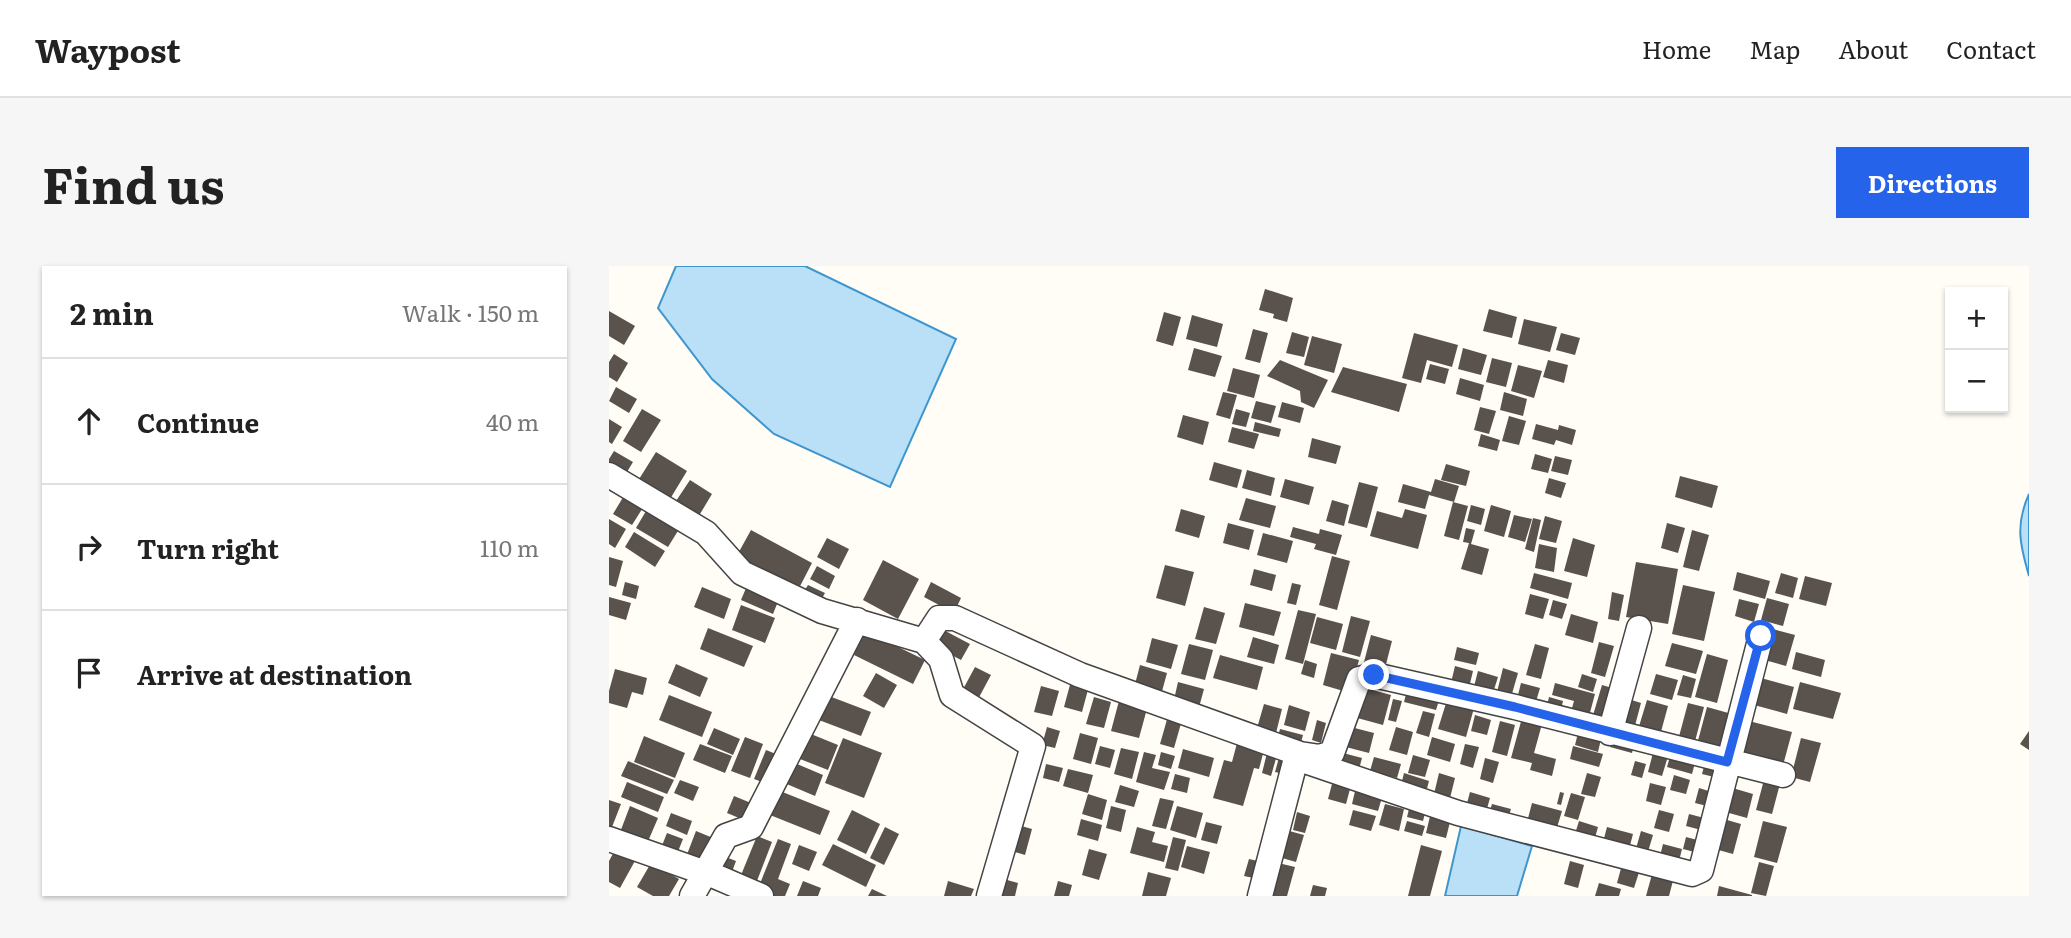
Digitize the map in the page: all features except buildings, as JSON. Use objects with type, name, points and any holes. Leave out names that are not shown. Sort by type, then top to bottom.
[{"type":"street","points":[[609,475],[706,533],[742,573],[823,611],[924,641],[941,659],[952,695],[1033,746],[989,896]]},
{"type":"street","points":[[924,641],[939,618],[955,618],[1109,686],[1300,754],[1320,757],[1332,753],[1359,679],[1374,675],[1515,707],[1783,775]]},
{"type":"street","points":[[692,896],[726,836],[751,827],[857,620]]},
{"type":"street","points":[[1610,733],[1639,628]]},
{"type":"street","points":[[1694,896],[1761,636]]},
{"type":"street","points":[[1261,896],[1295,762],[1302,760],[1458,813],[1692,874],[1701,870]]},
{"type":"street","points":[[609,839],[761,896]]},
{"type":"water","points":[[676,266],[805,266],[956,339],[890,487],[774,434],[712,379],[658,308]]},
{"type":"water","points":[[2029,494],[2029,576],[2020,525]]},
{"type":"water","points":[[1461,826],[1532,846],[1517,896],[1445,896]]},
{"type":"route","points":[[1374,675],[1515,707],[1727,762],[1761,636]]}]
